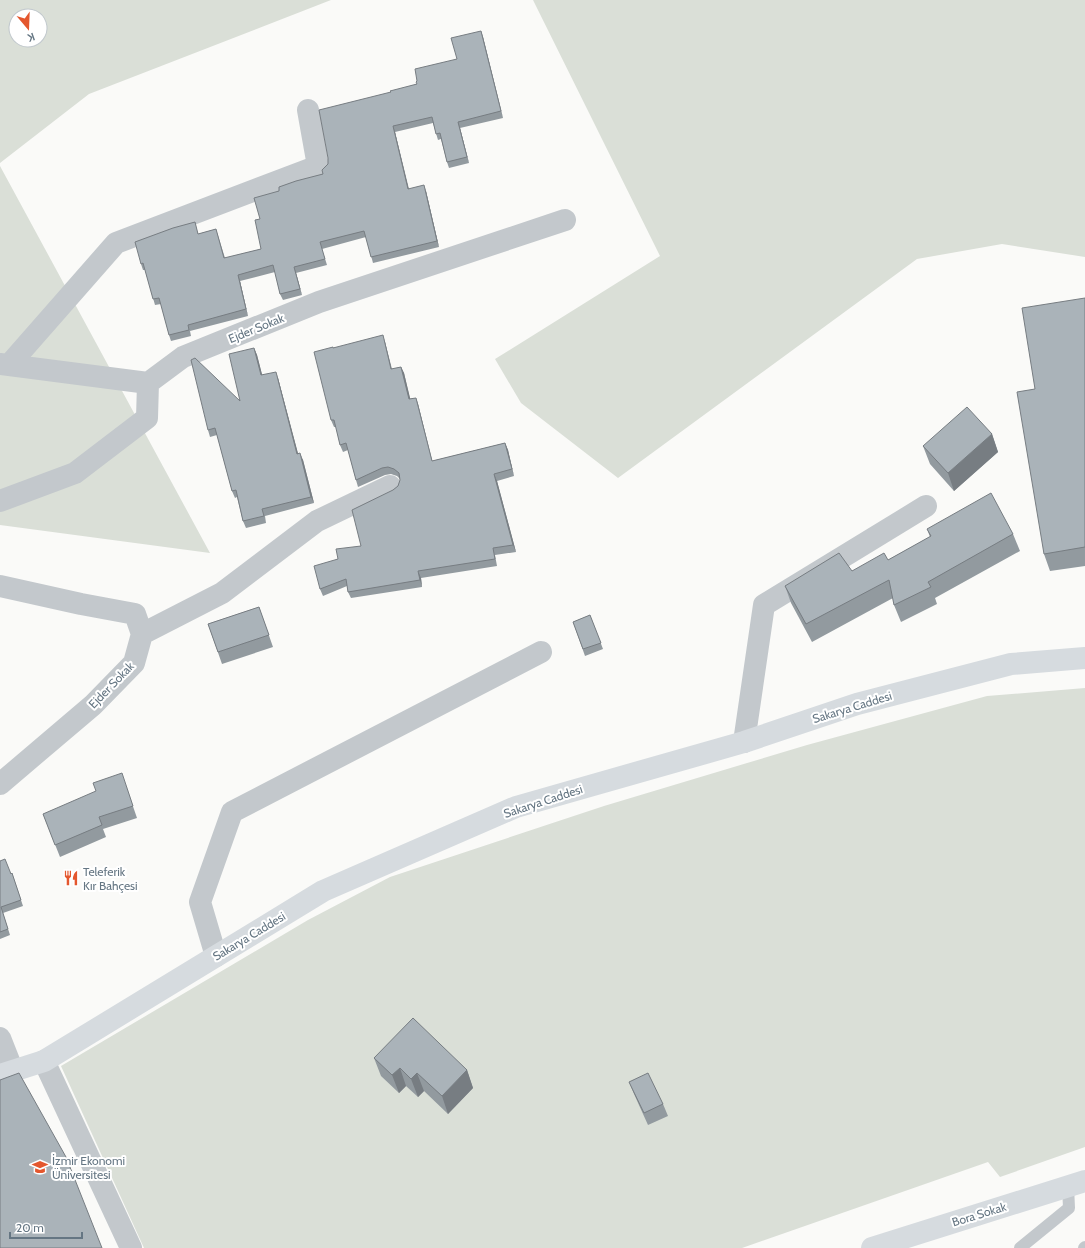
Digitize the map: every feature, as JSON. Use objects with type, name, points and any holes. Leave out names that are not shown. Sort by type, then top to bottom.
[{"type":"main road","name":"Sakarya Caddesi","points":[[7,1073],[44,1061],[323,891],[516,807],[744,742],[856,704],[1011,664],[1085,658]]},
{"type":"main road","name":"Bora Sokak","points":[[872,1248],[1076,1184]]},
{"type":"street","points":[[4,364],[116,243],[318,166],[308,110]]},
{"type":"street","name":"Ejder Sokak","points":[[148,383],[183,357],[312,305],[565,220]]},
{"type":"street","points":[[0,501],[75,473],[147,418],[148,383],[4,364]]},
{"type":"street","points":[[0,586],[135,614],[142,634],[222,593],[317,521],[390,486]]},
{"type":"street","points":[[744,742],[764,605],[926,506]]},
{"type":"street","name":"Ejder Sokak","points":[[0,784],[93,704],[134,664],[142,634]]},
{"type":"street","points":[[216,956],[200,902],[232,812],[541,652]]},
{"type":"street","points":[[0,1038],[7,1073]]},
{"type":"street","points":[[44,1061],[131,1248]]},
{"type":"lane","points":[[1020,1248],[1069,1208],[1076,1184]]},
{"type":"shaded area","points":[[0,0],[331,0],[89,94],[0,163]]},
{"type":"shaded area","points":[[533,0],[1085,0],[1085,257],[1002,244],[917,259],[618,478],[521,403],[495,359],[660,256]]},
{"type":"shaded area","points":[[0,166],[210,553],[0,525]]},
{"type":"shaded area","points":[[1085,688],[1085,1147],[1000,1177],[988,1162],[742,1248],[144,1248],[61,1066],[308,920],[390,877],[604,806],[807,745],[987,696]]},
{"type":"building","points":[[481,31],[501,111],[458,122],[467,157],[447,162],[440,133],[436,134],[432,117],[393,126],[408,189],[424,185],[437,241],[371,257],[364,231],[320,242],[325,259],[294,267],[300,289],[280,294],[273,265],[238,275],[246,309],[188,325],[189,330],[169,335],[159,298],[153,299],[143,263],[141,264],[135,242],[173,228],[195,222],[198,234],[216,229],[224,258],[261,249],[255,220],[260,219],[254,198],[279,191],[279,187],[296,181],[323,174],[322,170],[328,164],[319,110],[417,84],[415,69],[457,59],[451,38]]},
{"type":"building","points":[[1085,298],[1085,547],[1044,554],[1017,392],[1035,389],[1022,308]]},
{"type":"building","points":[[383,335],[391,369],[401,367],[409,399],[416,398],[432,461],[505,443],[512,469],[494,474],[513,545],[493,548],[495,559],[418,571],[420,580],[348,592],[346,579],[320,589],[314,566],[338,559],[336,549],[361,546],[352,510],[393,490],[398,486],[400,480],[399,473],[388,467],[382,468],[356,480],[346,443],[340,445],[334,420],[331,420],[314,352]]},
{"type":"building","points":[[254,348],[261,375],[276,372],[297,454],[300,453],[311,497],[262,509],[264,516],[243,521],[236,490],[232,491],[215,428],[208,430],[191,360],[195,358],[240,401],[229,354]]},
{"type":"building","points":[[967,407],[992,434],[948,473],[923,446]]},
{"type":"building","points":[[991,493],[1013,534],[928,582],[931,587],[894,605],[889,580],[806,624],[785,586],[839,553],[852,571],[884,553],[888,560],[931,536],[927,529]]},
{"type":"building","points":[[259,607],[269,635],[218,652],[208,624]]},
{"type":"building","points":[[590,615],[601,643],[583,649],[573,622]]},
{"type":"building","points":[[122,773],[133,806],[99,817],[102,825],[55,845],[43,814],[96,791],[93,783]]},
{"type":"building","points":[[5,859],[11,874],[12,873],[21,900],[1,907],[8,929],[0,932],[0,861]]},
{"type":"building","points":[[413,1018],[467,1070],[442,1096],[417,1073],[411,1079],[400,1068],[392,1075],[374,1058]]},
{"type":"building","name":"İzmir Ekonomi Üniversitesi","points":[[19,1073],[66,1157],[102,1248],[0,1248],[0,1080]]},
{"type":"building","points":[[648,1073],[663,1104],[644,1113],[629,1082]]},
{"type":"place","name":"Teleferik Kır Bahçesi","points":[[71,878]]},
{"type":"place","name":"İzmir Ekonomi Üniversitesi","points":[[40,1167]]}]
